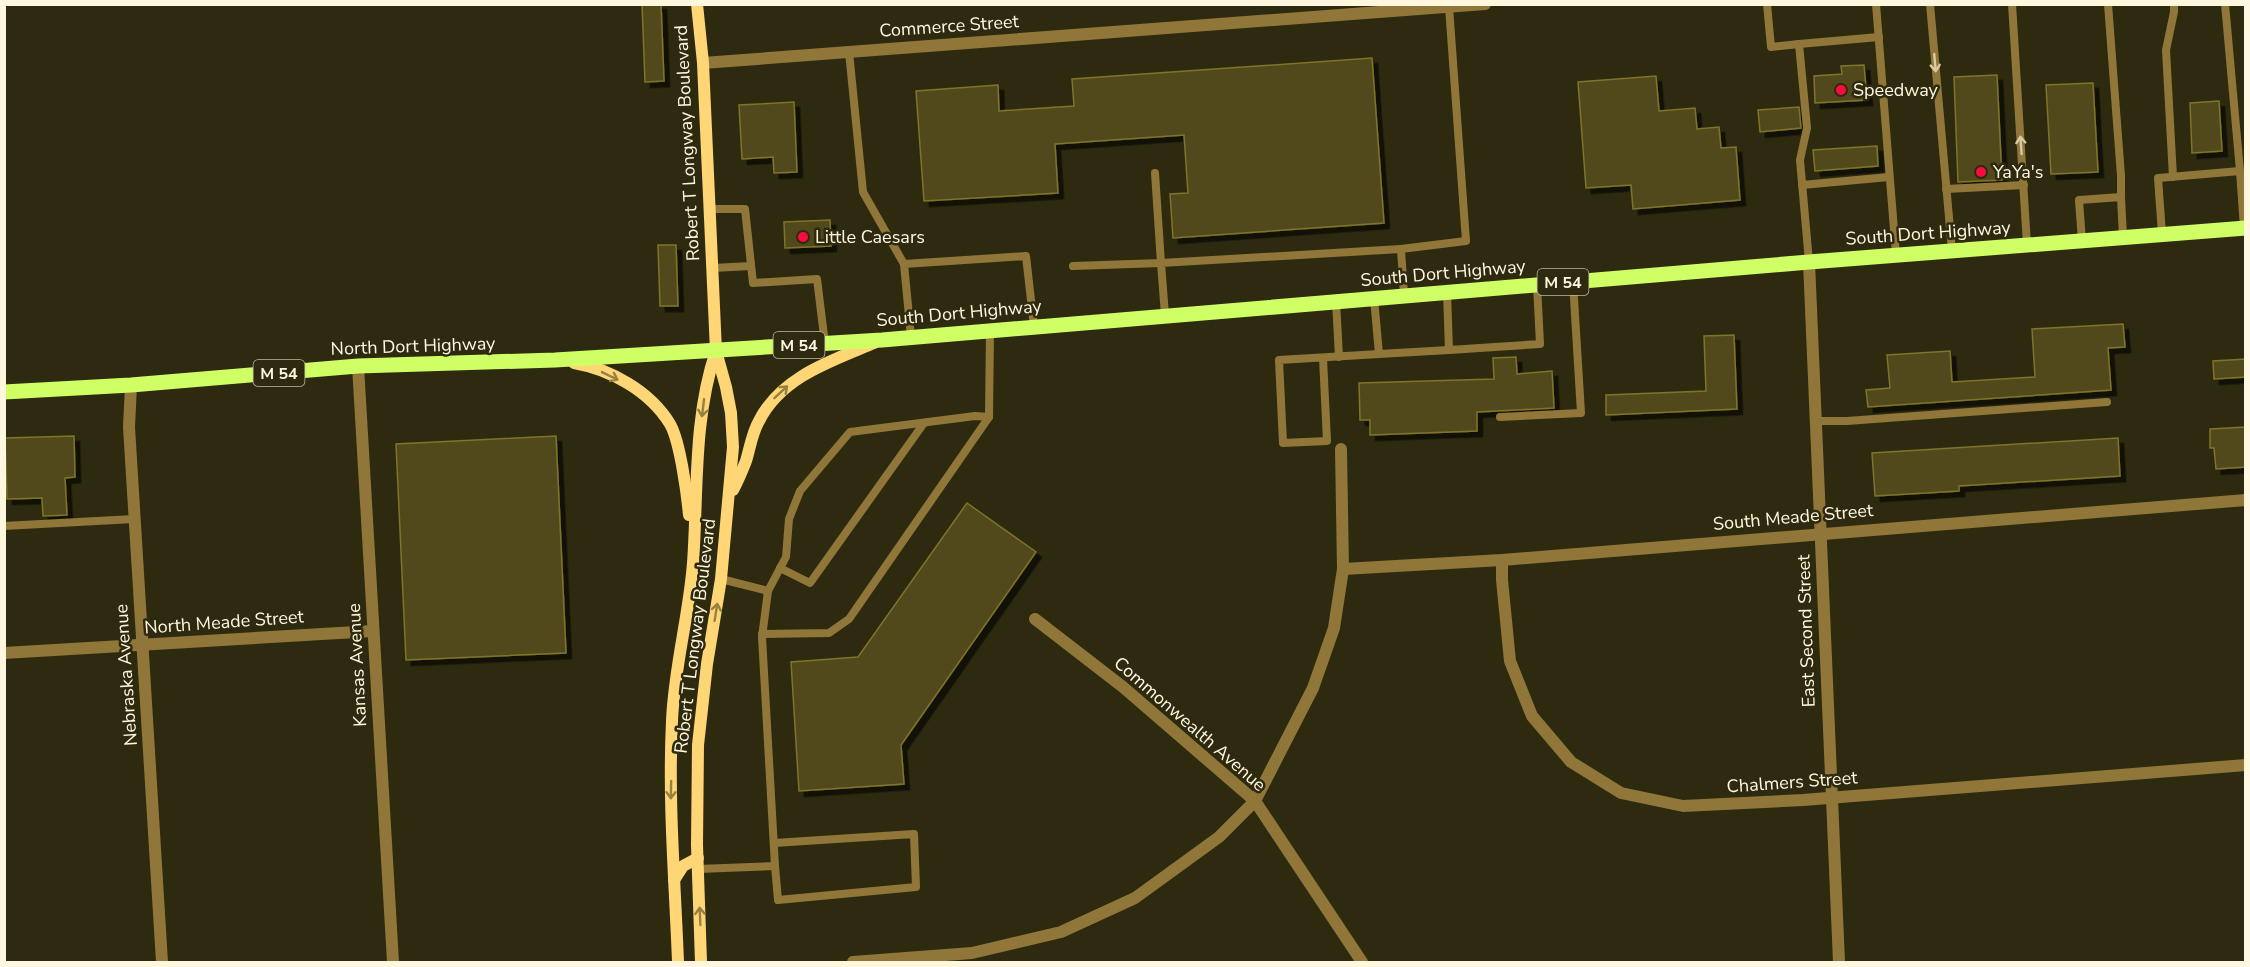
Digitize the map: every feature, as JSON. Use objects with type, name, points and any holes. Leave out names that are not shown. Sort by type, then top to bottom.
[{"type":"main road","name":"South Dort Highway","points":[[716,351],[882,340],[1164,315],[2245,228]]},
{"type":"main road","name":"North Dort Highway","points":[[4,392],[131,385],[358,366],[555,360],[716,351]]},
{"type":"street","name":"Robert T Longway Boulevard","points":[[697,4],[703,63],[716,351],[731,413],[733,447],[721,579],[707,664],[698,745],[701,963]]},
{"type":"street","name":"Commerce Street","points":[[703,63],[1485,4]]},
{"type":"street","name":"East Second Street","points":[[1809,262],[1839,963]]},
{"type":"street","points":[[729,500],[745,463],[758,422],[772,400],[790,383],[825,364],[882,340]]},
{"type":"street","name":"Robert T Longway Boulevard","points":[[678,963],[671,825],[672,719],[692,566],[702,407],[707,379],[716,351]]},
{"type":"street","points":[[555,360],[591,366],[630,386],[645,395],[671,426],[688,502],[692,566]]},
{"type":"street","name":"Kansas Avenue","points":[[358,366],[393,963]]},
{"type":"street","name":"Nebraska Avenue","points":[[131,385],[129,427],[162,963]]},
{"type":"street","points":[[854,963],[972,958],[1061,932],[1136,898],[1219,837],[1255,801],[1313,687],[1334,628],[1343,569],[1341,448]]},
{"type":"street","name":"South Meade Street","points":[[1343,569],[1502,560],[2246,500]]},
{"type":"street","name":"Chalmers Street","points":[[1502,560],[1510,661],[1532,716],[1571,762],[1620,793],[1683,806],[1832,798],[2246,765]]},
{"type":"street","name":"Commonwealth Avenue","points":[[1035,619],[1123,687],[1255,801],[1364,961]]},
{"type":"street","name":"North Meade Street","points":[[4,653],[373,631]]},
{"type":"street","points":[[674,880],[688,861],[698,863]]},
{"type":"lane","points":[[1767,4],[1771,47],[1879,37]]},
{"type":"lane","points":[[1876,4],[1896,255]]},
{"type":"lane","points":[[1930,4],[1952,251]]},
{"type":"lane","points":[[2012,4],[2027,245]]},
{"type":"lane","points":[[2108,4],[2121,176],[2122,237]]},
{"type":"lane","points":[[2173,177],[2166,50],[2175,12],[2174,4]]},
{"type":"lane","points":[[2225,4],[2245,228]]},
{"type":"lane","points":[[1073,266],[1401,249],[1466,241],[1449,7]]},
{"type":"lane","points":[[1799,44],[1807,128],[1800,160],[1809,262]]},
{"type":"lane","points":[[849,52],[863,192],[904,264],[911,337]]},
{"type":"lane","points":[[2162,234],[2158,178],[2240,171]]},
{"type":"lane","points":[[1155,173],[1164,315]]},
{"type":"lane","points":[[1802,185],[1889,177]]},
{"type":"lane","points":[[1946,189],[2024,185]]},
{"type":"lane","points":[[2082,241],[2079,200],[2121,197]]},
{"type":"lane","points":[[710,209],[745,209],[753,283],[817,279],[825,344]]},
{"type":"lane","points":[[1401,249],[1404,296]]},
{"type":"lane","points":[[904,264],[1026,256],[1034,327]]},
{"type":"lane","points":[[712,268],[751,266]]},
{"type":"lane","points":[[1500,417],[1581,413],[1573,282]]},
{"type":"lane","points":[[1323,358],[1327,441],[1282,443],[1279,360],[1540,344],[1537,285]]},
{"type":"lane","points":[[1447,292],[1449,350]]},
{"type":"lane","points":[[1374,298],[1379,354]]},
{"type":"lane","points":[[1336,301],[1339,357]]},
{"type":"lane","points":[[762,634],[829,633],[849,619],[989,417],[990,331]]},
{"type":"lane","points":[[1816,421],[1847,421],[2107,402]]},
{"type":"lane","points":[[774,843],[914,834],[916,887],[778,900],[775,866],[762,634],[768,591],[786,557],[789,519],[800,491],[850,432],[975,416],[989,417]]},
{"type":"lane","points":[[780,568],[810,583],[924,423]]},
{"type":"lane","points":[[4,526],[134,519]]},
{"type":"lane","points":[[721,579],[768,591]]},
{"type":"lane","points":[[698,863],[775,866]]},
{"type":"building","points":[[642,4],[661,4],[664,81],[645,82]]},
{"type":"building","points":[[1372,58],[1384,223],[1173,238],[1170,194],[1188,193],[1184,135],[1055,144],[1058,193],[924,201],[916,91],[998,85],[999,111],[1074,106],[1072,79]]},
{"type":"building","points":[[1864,65],[1867,100],[1815,103],[1814,76],[1842,74],[1841,66]]},
{"type":"building","points":[[1997,75],[2002,180],[1958,182],[1954,77]]},
{"type":"building","points":[[1656,76],[1659,111],[1695,108],[1697,129],[1719,127],[1721,148],[1736,147],[1740,200],[1633,209],[1631,185],[1586,188],[1578,82]]},
{"type":"building","points":[[2093,83],[2098,172],[2051,174],[2046,85]]},
{"type":"building","points":[[2219,101],[2222,151],[2192,153],[2190,103]]},
{"type":"building","points":[[794,102],[797,172],[774,173],[773,157],[742,159],[739,105]]},
{"type":"building","points":[[1799,107],[1801,128],[1760,132],[1758,110]]},
{"type":"building","points":[[1877,146],[1878,166],[1815,171],[1813,150]]},
{"type":"building","points":[[830,220],[831,246],[785,248],[784,222]]},
{"type":"building","points":[[658,245],[676,245],[678,306],[660,306]]},
{"type":"building","points":[[2123,324],[2125,347],[2108,348],[2111,390],[1868,407],[1866,390],[1890,388],[1887,355],[1950,351],[1952,382],[2035,377],[2032,329]]},
{"type":"building","points":[[1734,335],[1737,409],[1606,415],[1606,395],[1706,391],[1704,336]]},
{"type":"building","points":[[1516,357],[1517,374],[1552,371],[1554,408],[1477,412],[1477,431],[1370,435],[1370,420],[1360,420],[1359,383],[1494,379],[1493,358]]},
{"type":"building","points":[[2246,359],[2246,377],[2214,379],[2213,361]]},
{"type":"building","points":[[2246,427],[2246,467],[2216,469],[2214,448],[2210,448],[2210,429]]},
{"type":"building","points":[[74,436],[75,477],[65,478],[67,515],[43,516],[42,498],[7,499],[5,438]]},
{"type":"building","points":[[556,436],[566,653],[406,660],[396,444]]},
{"type":"building","points":[[2118,438],[2120,476],[1959,486],[1959,491],[1875,496],[1872,453]]},
{"type":"building","points":[[967,503],[1036,552],[901,745],[904,784],[799,791],[791,662],[858,657]]},
{"type":"place","name":"Speedway","points":[[1841,90]]},
{"type":"place","name":"YaYa's","points":[[1981,172]]},
{"type":"place","name":"Little Caesars","points":[[803,237]]}]
